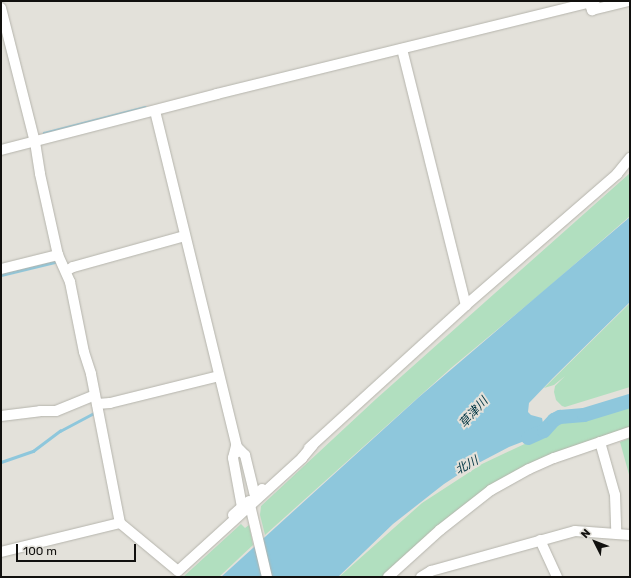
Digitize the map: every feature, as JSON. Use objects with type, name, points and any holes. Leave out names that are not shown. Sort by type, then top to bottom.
[{"type":"street","points":[[1,150],[217,94],[592,2],[592,10],[629,1]]},
{"type":"street","points":[[1,8],[36,142],[40,174],[58,255],[66,271],[96,399],[120,523],[176,575]]},
{"type":"street","points":[[402,49],[466,305]]},
{"type":"street","points":[[155,111],[251,508],[266,577]]},
{"type":"street","points":[[616,174],[630,158]]},
{"type":"street","points":[[236,446],[245,455],[255,496],[466,305],[630,163]]},
{"type":"street","points":[[176,575],[630,168]]},
{"type":"street","points":[[66,271],[73,267],[185,236]]},
{"type":"street","points":[[1,269],[58,255]]},
{"type":"street","points":[[1,416],[40,411],[56,411],[96,399],[110,403],[219,376]]},
{"type":"street","points":[[388,577],[440,530],[491,490],[554,458],[630,432]]},
{"type":"street","points":[[600,442],[614,490],[616,533]]},
{"type":"street","points":[[251,508],[302,458],[313,445]]},
{"type":"street","points":[[176,575],[186,559],[242,507],[233,458],[236,446]]},
{"type":"street","points":[[1,552],[120,523]]},
{"type":"street","points":[[421,577],[431,571],[574,531],[630,535]]},
{"type":"street","points":[[540,540],[557,577]]},
{"type":"green space","points":[[630,173],[630,216],[545,290],[451,368],[265,535],[260,515],[261,506],[376,399]]},
{"type":"green space","points":[[630,303],[630,387],[565,407],[562,406],[556,400],[554,392],[555,386],[565,376],[554,385],[544,388]]},
{"type":"green space","points":[[630,405],[630,430],[494,484],[451,515],[384,577],[339,577],[422,503],[482,464],[548,433],[556,422],[563,419],[578,420]]},
{"type":"green space","points":[[630,438],[630,478],[620,442]]},
{"type":"green space","points":[[241,524],[245,528],[249,525],[253,545],[219,577],[183,577]]},
{"type":"water","name":"草津川","points":[[630,217],[630,302],[529,403],[528,412],[531,415],[542,418],[545,433],[509,447],[467,469],[444,484],[393,524],[338,577],[221,577],[419,397]]},
{"type":"waterway","points":[[43,135],[44,133],[145,107]]},
{"type":"waterway","points":[[1,275],[59,261]]},
{"type":"waterway","name":"北川","points":[[528,438],[544,431],[554,420],[560,417],[584,415],[630,401]]},
{"type":"waterway","points":[[1,462],[33,451],[60,431],[95,412]]}]
